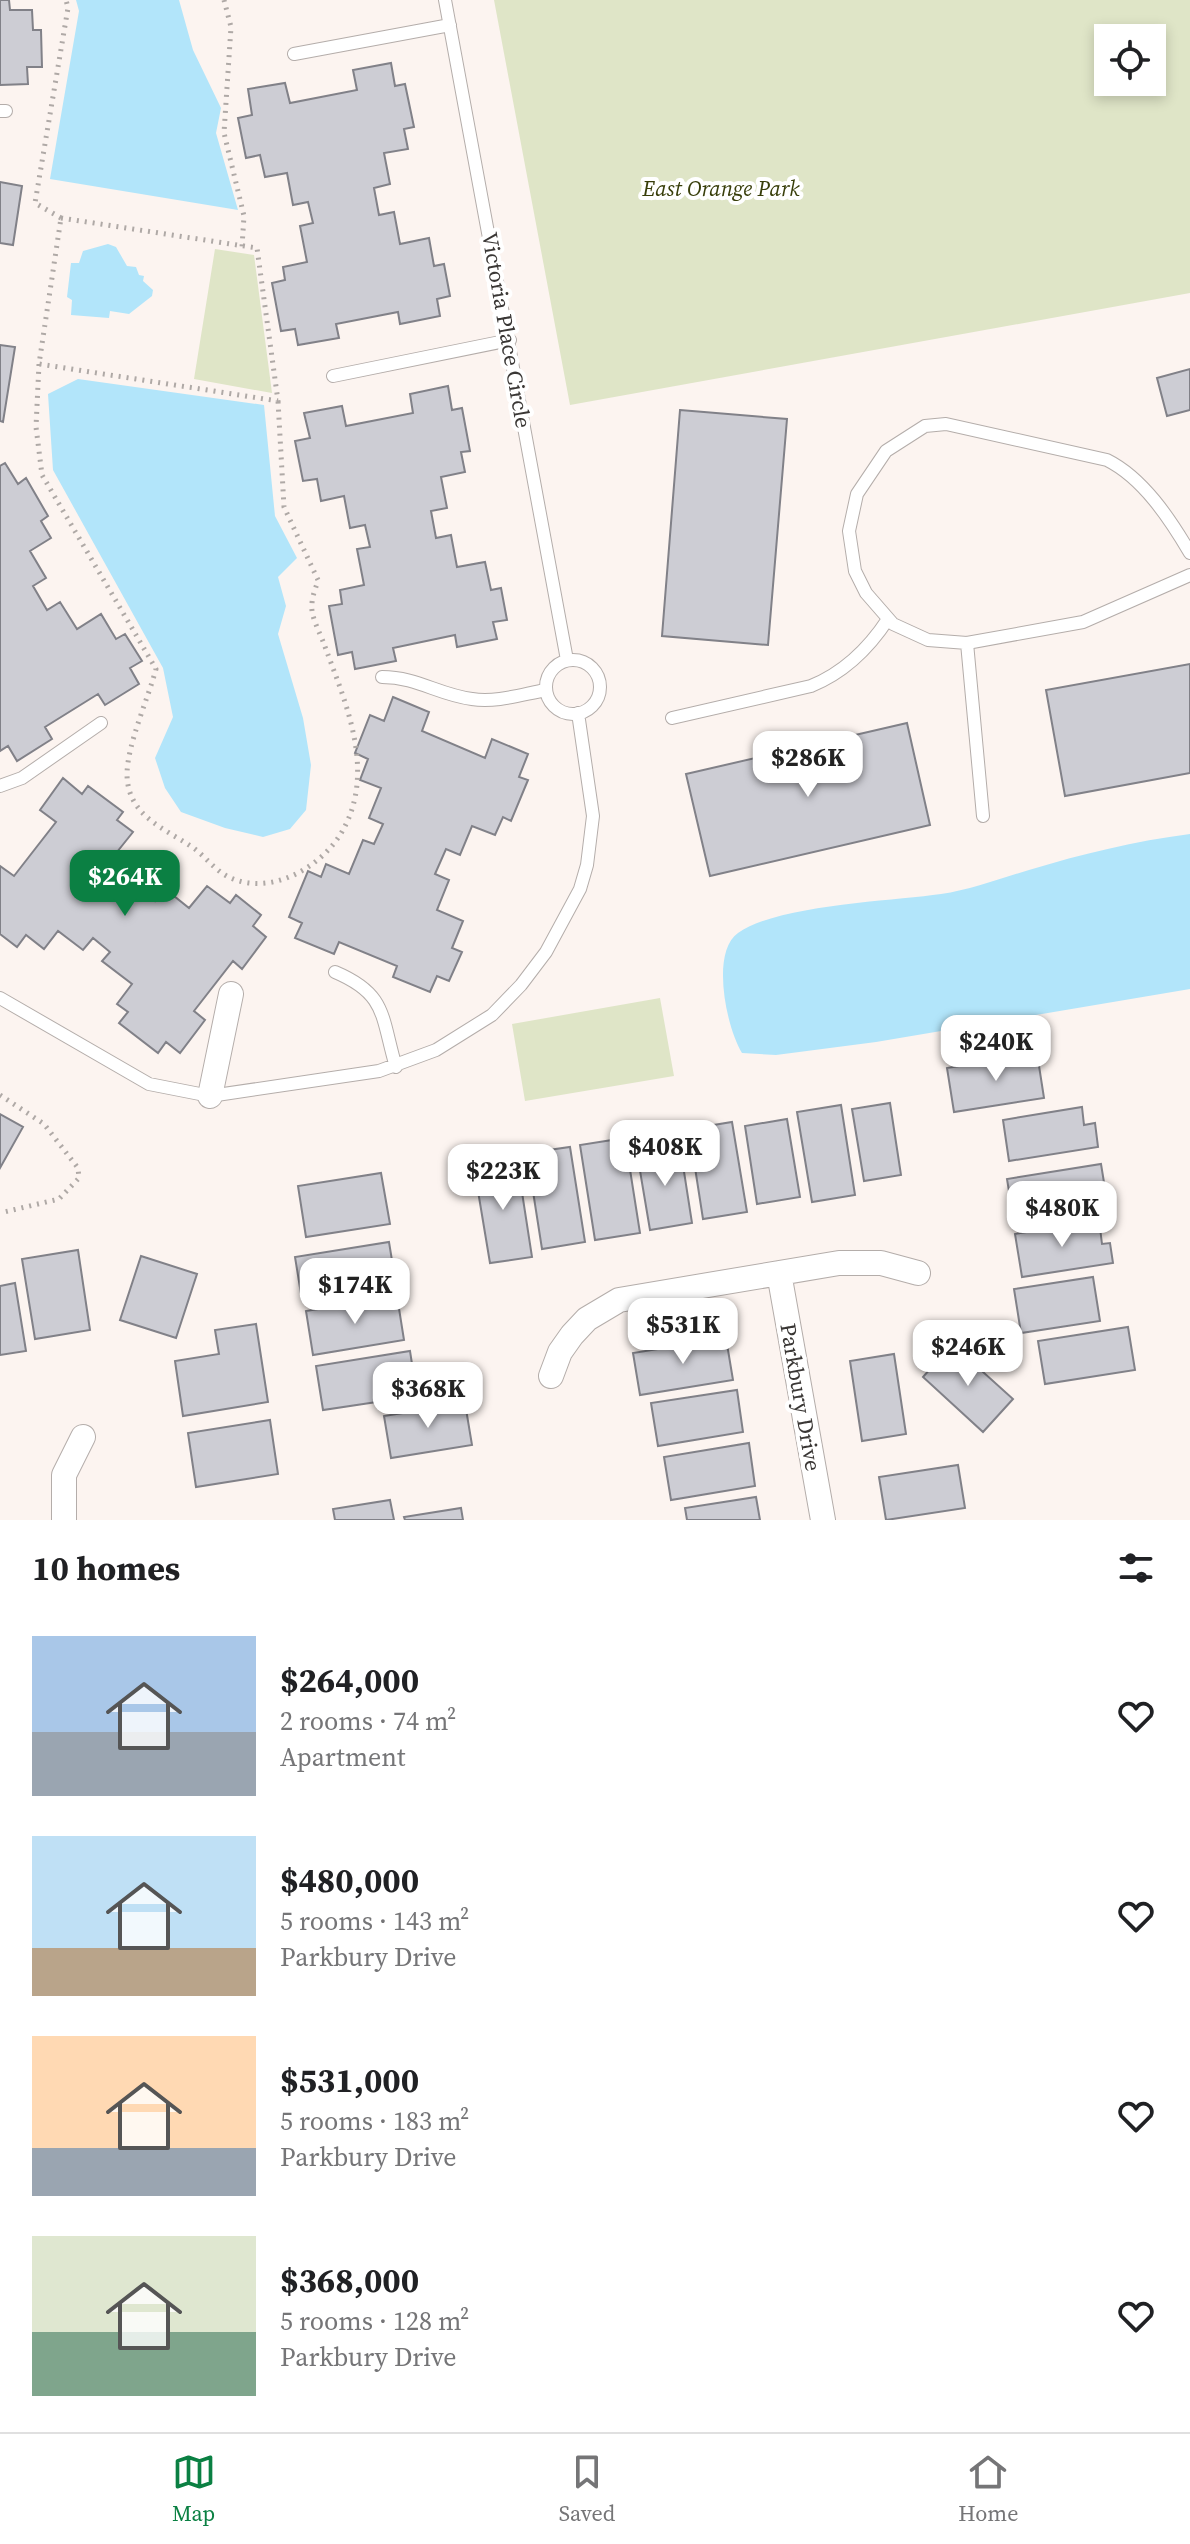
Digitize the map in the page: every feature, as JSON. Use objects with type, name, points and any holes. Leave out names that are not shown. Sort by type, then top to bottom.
[{"type":"street","points":[[210,1096],[231,994]]},
{"type":"street","points":[[551,1376],[560,1352],[572,1335],[602,1307],[619,1300],[859,1262],[881,1263],[918,1273]]},
{"type":"street","name":"Parkbury Drive","points":[[779,1273],[823,1520]]},
{"type":"street","points":[[64,1520],[64,1475],[83,1437]]},
{"type":"lane","name":"Victoria Place Circle","points":[[445,0],[567,660]]},
{"type":"lane","points":[[294,54],[450,25]]},
{"type":"lane","points":[[333,376],[510,340]]},
{"type":"lane","points":[[1190,553],[1154,502],[1124,469],[1107,460],[934,423],[886,451],[871,469],[851,514],[850,551],[855,571],[866,593],[888,619],[910,634],[928,640],[967,643],[1083,622],[1190,575]]},
{"type":"lane","points":[[672,718],[811,686],[831,678],[877,635],[888,619]]},
{"type":"lane","points":[[967,643],[983,816]]},
{"type":"lane","points":[[567,660],[585,663],[597,676],[598,695],[594,703],[578,713],[561,711],[554,706],[546,690],[549,674],[567,660]]},
{"type":"lane","points":[[382,677],[419,681],[458,696],[485,700],[546,690]]},
{"type":"lane","points":[[0,998],[149,1084],[210,1096],[396,1067],[457,1038],[500,1007],[535,968],[570,911],[587,865],[593,816],[578,713]]},
{"type":"lane","points":[[0,786],[22,778],[101,723]]},
{"type":"lane","points":[[335,972],[360,983],[373,994],[396,1067]]},
{"type":"path","points":[[61,218],[39,364],[36,427],[42,475],[156,669],[127,774],[133,799],[151,824],[192,847],[226,876],[249,881],[287,881],[311,865],[339,836],[355,799],[359,759],[349,711],[311,606],[318,580],[284,507],[278,401],[257,248],[61,218],[35,203],[68,8],[66,0]]},
{"type":"path","points":[[224,0],[231,27],[224,133],[244,216],[242,247]]},
{"type":"path","points":[[39,364],[278,401]]},
{"type":"path","points":[[0,1095],[44,1124],[78,1168],[79,1178],[59,1199],[0,1213]]},
{"type":"green space","name":"East Orange Park","points":[[494,0],[1190,0],[1190,293],[570,405]]},
{"type":"green space","points":[[215,249],[254,255],[272,393],[194,379]]},
{"type":"green space","points":[[660,998],[674,1076],[525,1101],[512,1024]]},
{"type":"water","points":[[76,0],[179,0],[193,50],[221,108],[216,133],[238,210],[50,179],[79,11]]},
{"type":"water","points":[[108,244],[116,247],[127,266],[136,267],[139,275],[144,276],[143,281],[153,290],[152,296],[129,314],[110,311],[109,318],[71,315],[72,300],[67,297],[71,263],[79,263],[83,251]]},
{"type":"water","points":[[78,379],[264,405],[275,516],[297,558],[278,577],[286,606],[278,634],[303,718],[311,765],[306,810],[290,829],[263,837],[225,828],[181,812],[165,788],[155,758],[173,717],[163,668],[53,470],[48,394]]},
{"type":"water","points":[[1190,834],[1190,989],[876,1042],[776,1055],[742,1053],[736,1042],[724,992],[725,957],[738,933],[756,924],[806,910],[952,892],[1089,853]]},
{"type":"building","points":[[0,0],[9,0],[10,10],[32,10],[33,30],[41,30],[42,67],[27,67],[28,84],[0,85]]},
{"type":"building","points":[[391,63],[395,86],[405,84],[414,127],[404,129],[408,149],[384,153],[390,184],[374,188],[379,215],[394,212],[400,244],[429,238],[434,266],[444,264],[450,296],[437,299],[440,316],[400,324],[398,312],[336,324],[339,338],[298,345],[295,329],[281,331],[272,283],[285,280],[283,267],[307,262],[300,226],[313,223],[308,202],[293,205],[287,173],[265,177],[260,155],[246,158],[238,118],[252,115],[248,89],[285,83],[290,103],[357,90],[353,70]]},
{"type":"building","points":[[0,182],[22,186],[13,245],[0,243]]},
{"type":"building","points":[[0,345],[15,347],[3,422],[0,421]]},
{"type":"building","points":[[1190,369],[1190,410],[1167,416],[1157,378]]},
{"type":"building","points":[[448,386],[452,410],[462,408],[470,451],[461,452],[465,472],[441,477],[447,508],[431,511],[436,538],[451,535],[457,567],[485,562],[491,590],[501,588],[507,620],[493,622],[497,639],[457,647],[455,635],[393,648],[396,661],[355,669],[352,652],[338,655],[329,606],[342,604],[340,590],[364,585],[357,549],[370,547],[365,525],[350,528],[344,496],[321,501],[317,479],[303,481],[295,441],[310,438],[304,413],[342,406],[346,426],[413,413],[410,394]]},
{"type":"building","points":[[680,410],[787,419],[768,645],[662,636]]},
{"type":"building","points":[[5,463],[18,484],[26,478],[48,516],[41,521],[51,538],[30,551],[46,578],[33,586],[47,610],[60,602],[77,629],[101,614],[116,639],[125,634],[142,661],[130,668],[139,684],[105,705],[98,694],[45,727],[52,739],[17,761],[8,746],[0,751],[0,466]]},
{"type":"building","points":[[1190,664],[1190,773],[1065,796],[1046,690]]},
{"type":"building","points":[[393,697],[429,712],[422,731],[485,758],[492,739],[528,754],[519,777],[528,780],[511,821],[503,817],[495,835],[472,826],[460,855],[446,849],[435,874],[449,880],[437,910],[463,921],[452,948],[462,952],[449,981],[437,976],[430,992],[393,977],[397,966],[339,942],[334,954],[295,938],[302,923],[289,917],[308,871],[321,877],[326,864],[349,874],[363,840],[374,844],[383,824],[369,818],[381,788],[360,780],[368,759],[355,753],[370,715],[384,721]]},
{"type":"building","points":[[907,723],[930,825],[710,876],[686,774]]},
{"type":"building","points":[[63,778],[82,794],[88,786],[123,812],[117,820],[133,832],[117,852],[143,871],[133,884],[155,901],[164,888],[189,908],[207,886],[230,903],[236,895],[261,915],[253,926],[266,937],[242,969],[233,961],[194,1011],[205,1020],[180,1053],[166,1042],[158,1053],[119,1023],[128,1012],[117,1004],[132,984],[102,961],[110,952],[93,938],[83,950],[58,931],[44,949],[26,935],[17,947],[0,934],[0,866],[14,876],[56,822],[40,810]]},
{"type":"building","points":[[1037,1053],[1044,1098],[954,1112],[947,1068]]},
{"type":"building","points":[[890,1103],[901,1175],[864,1181],[852,1109]]},
{"type":"building","points":[[841,1105],[855,1195],[812,1202],[797,1112]]},
{"type":"building","points":[[1082,1107],[1084,1125],[1095,1123],[1098,1147],[1009,1161],[1003,1120]]},
{"type":"building","points":[[0,1114],[23,1127],[0,1168]]},
{"type":"building","points":[[787,1119],[800,1197],[757,1204],[745,1126]]},
{"type":"building","points":[[732,1122],[747,1212],[703,1219],[689,1129]]},
{"type":"building","points":[[625,1138],[640,1233],[595,1240],[580,1145]]},
{"type":"building","points":[[680,1146],[692,1223],[650,1230],[637,1153]]},
{"type":"building","points":[[570,1147],[585,1242],[542,1249],[527,1153]]},
{"type":"building","points":[[517,1160],[532,1257],[490,1263],[474,1167]]},
{"type":"building","points":[[1101,1164],[1108,1207],[1014,1222],[1007,1179]]},
{"type":"building","points":[[381,1173],[390,1224],[306,1237],[298,1186]]},
{"type":"building","points":[[1099,1220],[1102,1244],[1110,1243],[1113,1263],[1022,1277],[1015,1234]]},
{"type":"building","points":[[389,1242],[396,1285],[302,1300],[295,1257]]},
{"type":"building","points":[[78,1250],[90,1330],[35,1339],[22,1259]]},
{"type":"building","points":[[141,1256],[197,1274],[176,1338],[120,1320]]},
{"type":"building","points":[[1093,1277],[1100,1321],[1021,1333],[1014,1289]]},
{"type":"building","points":[[15,1283],[26,1351],[0,1355],[0,1286]]},
{"type":"building","points":[[397,1296],[404,1340],[313,1355],[306,1311]]},
{"type":"building","points":[[256,1324],[268,1402],[183,1416],[175,1361],[219,1354],[215,1330]]},
{"type":"building","points":[[1128,1327],[1135,1370],[1045,1384],[1038,1341]]},
{"type":"building","points":[[726,1338],[733,1380],[640,1395],[633,1353]]},
{"type":"building","points":[[952,1344],[1013,1399],[983,1432],[923,1377]]},
{"type":"building","points":[[410,1351],[417,1396],[323,1410],[316,1366]]},
{"type":"building","points":[[894,1354],[906,1434],[862,1441],[850,1361]]},
{"type":"building","points":[[737,1390],[743,1432],[658,1446],[651,1403]]},
{"type":"building","points":[[465,1403],[472,1445],[391,1458],[384,1416]]},
{"type":"building","points":[[270,1420],[278,1474],[196,1487],[188,1433]]},
{"type":"building","points":[[749,1443],[755,1486],[671,1500],[664,1457]]},
{"type":"building","points":[[958,1465],[965,1508],[886,1520],[879,1477]]},
{"type":"building","points":[[756,1497],[760,1520],[687,1520],[685,1508]]},
{"type":"building","points":[[390,1500],[394,1520],[335,1520],[333,1509]]},
{"type":"building","points":[[461,1508],[463,1520],[405,1520],[404,1517]]}]
